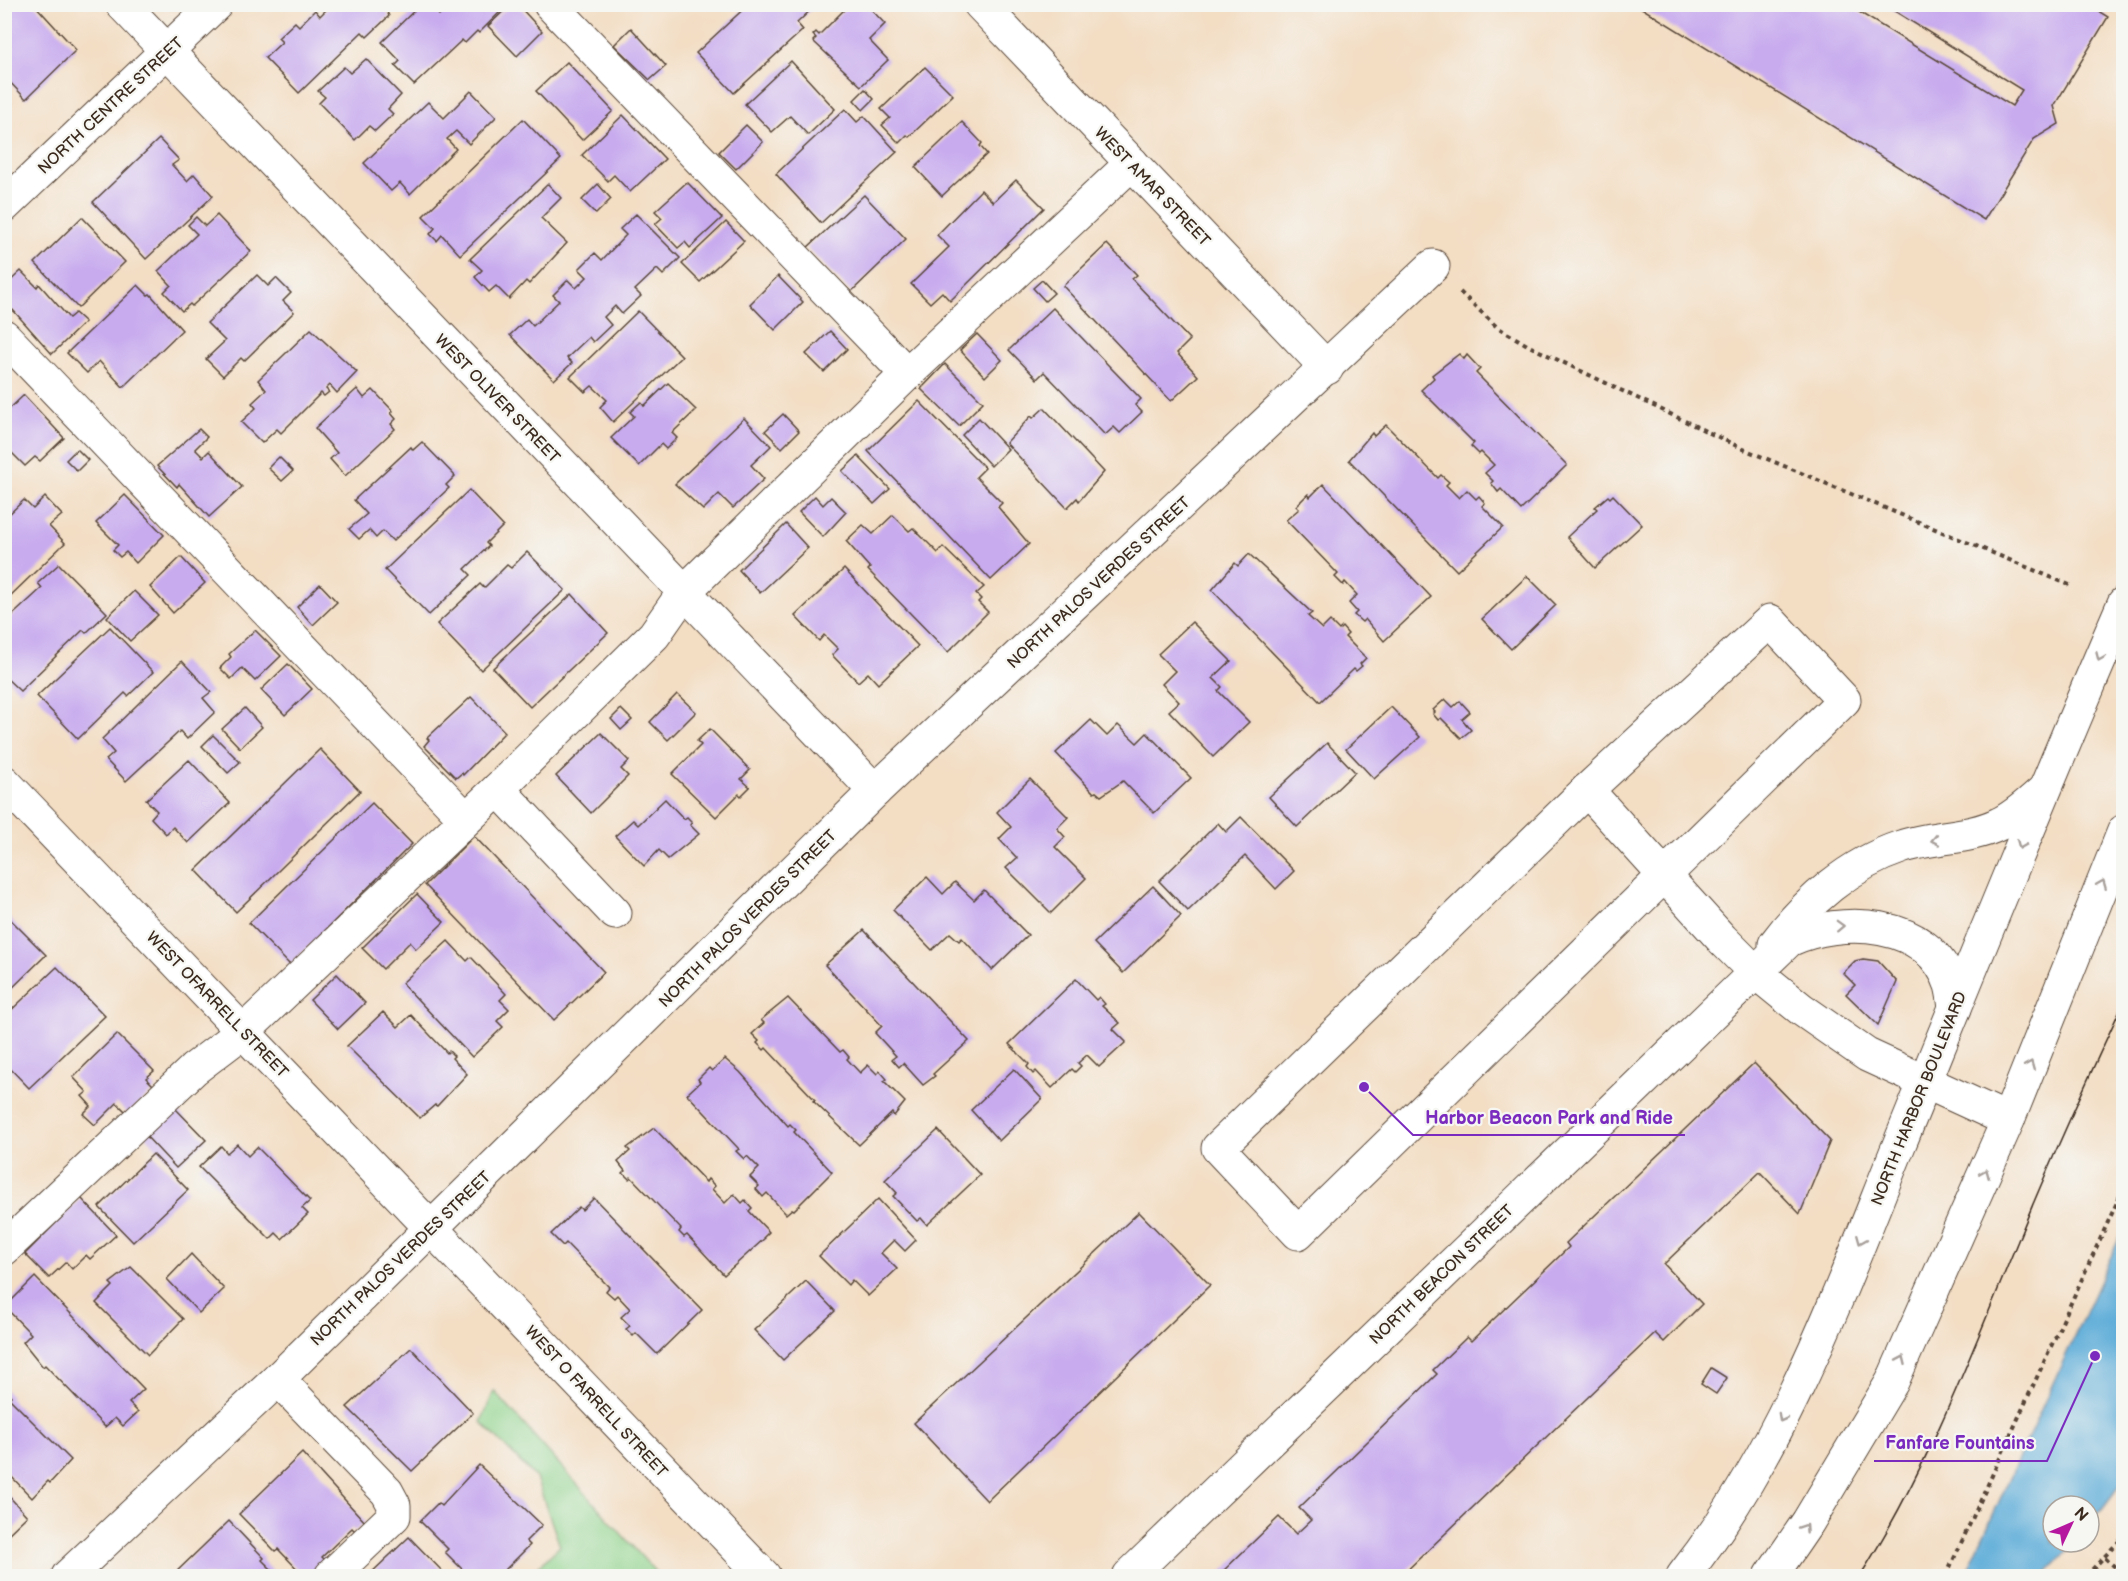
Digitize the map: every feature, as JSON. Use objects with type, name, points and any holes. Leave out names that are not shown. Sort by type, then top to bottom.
[{"type":"street","name":"WEST OLIVER STREET","points":[[122,4],[875,791]]},
{"type":"street","name":"NORTH CENTRE STREET","points":[[4,206],[216,4]]},
{"type":"street","points":[[550,4],[907,374]]},
{"type":"street","name":"WEST AMAR STREET","points":[[980,4],[1327,368]]},
{"type":"street","points":[[7,1242],[194,1069],[244,1031],[498,789],[654,635],[684,592],[907,374],[1131,163]]},
{"type":"street","name":"NORTH PALOS VERDES STREET","points":[[85,1571],[431,1226],[551,1112],[875,791],[1433,266]]},
{"type":"street","points":[[4,336],[466,819]]},
{"type":"street","name":"NORTH HARBOR BOULEVARD","points":[[1683,1576],[1743,1489],[1792,1397],[1837,1296],[2043,791],[2124,603]]},
{"type":"street","points":[[1770,621],[1844,700],[1663,873],[1298,1233],[1218,1148],[1587,790],[1770,621]]},
{"type":"street","name":"WEST OFARRELL STREET","points":[[4,782],[431,1226]]},
{"type":"street","points":[[498,789],[615,913]]},
{"type":"street","points":[[1587,790],[1754,972],[1801,1009],[1867,1055],[2008,1120]]},
{"type":"street","name":"NORTH BEACON STREET","points":[[1754,972],[1802,911],[1821,893],[1869,859],[1903,846],[1976,832],[1998,824],[2021,810],[2043,791]]},
{"type":"street","points":[[1771,1576],[1808,1522],[1892,1382],[2008,1120],[2124,831]]},
{"type":"street","name":"NORTH BEACON STREET","points":[[1129,1576],[1754,972],[1790,940],[1819,928],[1846,926],[1884,929],[1914,941],[1943,968],[1951,985],[1955,1008]]},
{"type":"street","name":"WEST O FARRELL STREET","points":[[431,1226],[764,1576]]},
{"type":"street","points":[[278,1379],[387,1492],[394,1505],[393,1516],[332,1576]]},
{"type":"path","points":[[1433,266],[1497,327],[1529,346],[1742,448],[2072,586]]},
{"type":"path","points":[[1946,1576],[2124,1187]]},
{"type":"path","points":[[2086,1576],[2124,1536]]},
{"type":"path","points":[[2105,1558],[2124,1575]]},
{"type":"green space","points":[[494,1391],[659,1576],[528,1576],[560,1546],[536,1478],[481,1422]]},
{"type":"water","points":[[2123,1230],[2123,1482],[2101,1511],[2101,1494],[2041,1494],[2041,1554],[2065,1554],[2043,1576],[1965,1576]]},
{"type":"building","points":[[4,4],[34,4],[76,50],[26,99],[4,76]]},
{"type":"building","points":[[332,4],[383,4],[389,16],[367,37],[362,32],[299,93],[265,58],[282,42],[278,38],[295,22],[299,26],[315,10],[320,16]]},
{"type":"building","points":[[421,4],[429,4],[439,15],[450,4],[508,4],[479,33],[477,31],[465,43],[462,40],[414,85],[395,66],[400,61],[382,42]]},
{"type":"building","points":[[511,4],[517,4],[542,31],[517,56],[488,26]]},
{"type":"building","points":[[749,4],[817,4],[797,23],[803,30],[734,93],[696,53]]},
{"type":"building","points":[[850,4],[866,4],[885,24],[869,40],[888,60],[861,86],[813,41],[816,38],[813,35],[816,32],[819,35]]},
{"type":"building","points":[[1635,4],[1846,4],[2012,106],[2022,90],[1883,4],[2087,4],[2108,17],[2054,106],[2059,124],[2034,139],[1984,220]]},
{"type":"building","points":[[631,28],[666,66],[650,80],[614,45]]},
{"type":"building","points":[[366,59],[401,95],[388,109],[393,114],[375,131],[369,126],[355,140],[319,103],[325,97],[318,91],[344,67],[350,73]]},
{"type":"building","points":[[791,61],[835,109],[808,135],[790,116],[772,132],[745,104]]},
{"type":"building","points":[[567,62],[613,111],[582,140],[536,91]]},
{"type":"building","points":[[925,67],[953,95],[909,137],[907,135],[899,143],[882,125],[890,118],[881,109]]},
{"type":"building","points":[[865,89],[874,99],[863,110],[854,100]]},
{"type":"building","points":[[471,91],[496,117],[469,144],[456,131],[447,139],[456,149],[410,194],[400,183],[391,191],[364,163],[428,102],[444,118]]},
{"type":"building","points":[[845,109],[857,122],[864,116],[897,152],[821,223],[776,174]]},
{"type":"building","points":[[623,115],[665,159],[630,192],[614,175],[608,181],[582,155]]},
{"type":"building","points":[[523,119],[561,159],[460,255],[442,235],[437,241],[430,234],[435,228],[423,216]]},
{"type":"building","points":[[962,122],[982,143],[980,146],[987,154],[942,196],[915,167]]},
{"type":"building","points":[[746,125],[763,142],[736,169],[719,152]]},
{"type":"building","points":[[159,139],[179,160],[172,165],[187,181],[194,174],[213,196],[146,259],[93,202]]},
{"type":"building","points":[[1016,180],[1044,208],[950,301],[942,292],[930,303],[911,284],[949,247],[937,235],[981,190],[993,202]]},
{"type":"building","points":[[687,182],[722,218],[690,248],[685,242],[678,248],[655,224],[662,218],[655,211]]},
{"type":"building","points":[[548,184],[561,198],[541,218],[567,243],[529,284],[526,281],[509,299],[496,286],[489,292],[475,277],[482,270],[470,259]]},
{"type":"building","points":[[598,184],[611,199],[596,214],[582,200]]},
{"type":"building","points":[[864,195],[906,239],[851,292],[807,248]]},
{"type":"building","points":[[636,214],[680,258],[663,275],[657,269],[635,290],[641,296],[622,314],[615,306],[604,317],[611,325],[593,342],[589,337],[567,358],[572,363],[554,380],[510,335],[527,319],[533,326],[559,301],[553,295],[568,280],[576,288],[587,277],[579,269],[595,253],[602,260],[626,235],[620,229]]},
{"type":"building","points":[[217,215],[251,251],[192,306],[190,304],[182,311],[164,292],[171,285],[158,271],[197,234],[188,225],[196,217],[205,226]]},
{"type":"building","points":[[82,217],[125,262],[78,308],[35,263]]},
{"type":"building","points":[[726,222],[744,241],[700,282],[682,264]]},
{"type":"building","points":[[1107,244],[1137,275],[1132,279],[1190,340],[1177,353],[1198,376],[1171,401],[1063,286]]},
{"type":"building","points":[[21,271],[37,287],[39,284],[69,318],[75,313],[85,322],[52,354],[13,310],[11,312],[4,306],[4,287]]},
{"type":"building","points":[[257,275],[268,286],[276,278],[291,293],[283,301],[294,312],[244,361],[241,358],[223,376],[206,359],[225,341],[207,323]]},
{"type":"building","points":[[778,276],[803,302],[775,330],[750,304]]},
{"type":"building","points":[[1042,280],[1054,293],[1045,301],[1033,288]]},
{"type":"building","points":[[138,285],[148,295],[150,294],[182,330],[123,387],[99,361],[87,373],[67,353]]},
{"type":"building","points":[[1053,308],[1141,399],[1135,405],[1142,412],[1120,433],[1114,427],[1105,435],[1044,372],[1037,379],[1009,350]]},
{"type":"building","points":[[638,311],[682,356],[613,422],[600,407],[607,400],[592,386],[585,392],[570,377]]},
{"type":"building","points":[[311,329],[357,372],[337,393],[330,385],[326,389],[329,392],[324,396],[321,393],[281,433],[277,429],[262,443],[241,422],[256,408],[252,403],[266,390],[258,380]]},
{"type":"building","points":[[830,331],[847,349],[824,372],[806,354]]},
{"type":"building","points":[[977,334],[1002,360],[985,377],[960,350]]},
{"type":"building","points":[[1459,354],[1464,359],[1467,355],[1480,369],[1476,373],[1567,465],[1521,510],[1501,489],[1498,492],[1491,483],[1493,481],[1485,473],[1494,465],[1471,446],[1474,443],[1421,390],[1434,378],[1432,375]]},
{"type":"building","points":[[945,364],[983,402],[959,426],[921,389]]},
{"type":"building","points":[[668,383],[696,410],[672,433],[677,438],[666,449],[661,444],[639,466],[611,438],[634,416],[630,412],[641,402],[644,406]]},
{"type":"building","points":[[357,389],[364,398],[373,390],[393,411],[391,413],[396,419],[391,424],[395,429],[345,476],[330,459],[337,453],[315,428]]},
{"type":"building","points":[[24,395],[64,438],[40,461],[35,457],[25,466],[4,445],[4,414]]},
{"type":"building","points":[[919,401],[985,468],[976,477],[1002,503],[998,507],[1029,544],[991,580],[868,451]]},
{"type":"building","points":[[1044,408],[1104,472],[1079,501],[1077,498],[1067,508],[1006,443],[1031,416],[1033,418]]},
{"type":"building","points":[[783,414],[799,431],[782,448],[765,431]]},
{"type":"building","points":[[744,418],[771,446],[751,465],[764,479],[733,508],[719,494],[703,510],[675,484]]},
{"type":"building","points":[[979,418],[1008,449],[991,466],[962,435]]},
{"type":"building","points":[[1386,425],[1438,478],[1441,475],[1449,482],[1446,485],[1459,498],[1467,490],[1476,499],[1479,496],[1485,503],[1482,506],[1503,527],[1457,571],[1349,460],[1372,433],[1374,436]]},
{"type":"building","points":[[199,429],[207,437],[195,449],[203,457],[209,451],[242,487],[209,517],[179,484],[177,487],[157,466]]},
{"type":"building","points":[[422,442],[455,476],[446,485],[449,488],[393,541],[383,531],[376,538],[369,530],[359,539],[349,529],[367,514],[354,500],[411,447],[413,450]]},
{"type":"building","points":[[77,449],[88,460],[77,471],[66,460]]},
{"type":"building","points":[[858,456],[890,489],[874,504],[842,471]]},
{"type":"building","points":[[279,457],[293,471],[282,481],[268,468]]},
{"type":"building","points":[[1323,484],[1431,597],[1384,641],[1365,619],[1362,622],[1354,615],[1357,612],[1349,603],[1357,595],[1345,582],[1343,585],[1335,577],[1338,574],[1286,520],[1299,509],[1296,506],[1308,494],[1310,497]]},
{"type":"building","points":[[469,490],[503,526],[486,543],[489,546],[465,569],[471,575],[429,615],[385,570]]},
{"type":"building","points":[[125,495],[164,535],[136,563],[126,552],[120,557],[113,550],[118,545],[96,523]]},
{"type":"building","points":[[1613,495],[1642,525],[1595,568],[1567,537],[1597,509],[1595,507],[1608,496],[1610,498]]},
{"type":"building","points":[[815,496],[823,505],[831,497],[846,512],[823,537],[799,512]]},
{"type":"building","points":[[45,497],[62,515],[49,526],[65,543],[5,601],[5,518],[24,500],[33,509]]},
{"type":"building","points":[[893,515],[909,531],[913,528],[938,553],[943,547],[984,587],[976,594],[981,599],[978,602],[988,612],[948,652],[868,570],[870,568],[846,541],[863,525],[873,534]]},
{"type":"building","points":[[786,524],[808,548],[760,593],[739,570]]},
{"type":"building","points":[[527,552],[565,590],[481,670],[437,624],[480,584],[484,588],[507,565],[511,568]]},
{"type":"building","points":[[1249,554],[1312,613],[1308,616],[1322,629],[1330,621],[1339,630],[1342,627],[1348,634],[1345,637],[1366,658],[1360,664],[1362,666],[1356,671],[1354,669],[1320,702],[1212,590],[1235,563],[1238,566]]},
{"type":"building","points":[[181,557],[205,583],[173,613],[150,587]]},
{"type":"building","points":[[59,564],[107,613],[86,633],[83,630],[20,691],[4,676],[4,623],[42,588],[38,583]]},
{"type":"building","points":[[844,569],[918,646],[878,684],[868,673],[858,682],[832,655],[838,649],[824,635],[819,641],[795,616]]},
{"type":"building","points":[[1527,576],[1556,605],[1511,649],[1482,619]]},
{"type":"building","points":[[320,584],[337,602],[313,625],[297,607]]},
{"type":"building","points":[[134,591],[158,615],[130,641],[107,617]]},
{"type":"building","points":[[572,594],[608,633],[530,707],[493,668]]},
{"type":"building","points":[[1192,622],[1231,661],[1213,678],[1222,687],[1218,691],[1249,722],[1213,757],[1169,711],[1179,702],[1162,684],[1175,671],[1158,654]]},
{"type":"building","points":[[110,627],[153,672],[128,696],[125,693],[78,739],[37,696]]},
{"type":"building","points":[[255,630],[281,656],[255,681],[242,668],[231,679],[220,668],[231,657],[229,654]]},
{"type":"building","points":[[182,661],[211,692],[203,698],[215,712],[187,739],[180,731],[126,781],[106,760],[114,753],[102,739]]},
{"type":"building","points":[[288,664],[312,689],[285,715],[261,690]]},
{"type":"building","points":[[677,694],[696,712],[668,740],[650,722]]},
{"type":"building","points":[[471,697],[505,732],[463,775],[462,773],[456,778],[424,746],[429,740],[427,738]]},
{"type":"building","points":[[1445,699],[1453,707],[1460,701],[1470,712],[1462,719],[1471,730],[1461,738],[1441,718],[1438,720],[1433,714],[1435,712],[1433,710]]},
{"type":"building","points":[[1391,707],[1420,737],[1374,779],[1346,749]]},
{"type":"building","points":[[245,708],[262,727],[240,748],[222,729]]},
{"type":"building","points":[[621,709],[632,720],[621,730],[611,719]]},
{"type":"building","points":[[1091,720],[1107,736],[1118,725],[1137,743],[1147,733],[1191,778],[1154,813],[1123,781],[1101,796],[1094,793],[1056,753]]},
{"type":"building","points":[[710,729],[750,770],[741,779],[750,787],[741,796],[739,794],[716,817],[672,774],[701,745],[697,741]]},
{"type":"building","points":[[601,733],[629,761],[621,769],[628,776],[591,813],[556,776]]},
{"type":"building","points":[[213,735],[240,762],[228,773],[202,746]]},
{"type":"building","points":[[1327,743],[1355,772],[1297,827],[1269,797]]},
{"type":"building","points":[[320,749],[360,791],[236,912],[196,870]]},
{"type":"building","points":[[189,760],[230,803],[188,843],[173,827],[166,834],[151,818],[157,811],[146,800]]},
{"type":"building","points":[[1030,779],[1068,817],[1057,828],[1065,837],[1055,847],[1086,878],[1051,913],[1006,868],[1017,858],[999,839],[1011,827],[997,812]]},
{"type":"building","points":[[665,799],[684,819],[687,817],[692,822],[690,825],[699,834],[668,859],[659,850],[644,866],[615,836],[633,820],[638,825]]},
{"type":"building","points":[[372,803],[412,844],[290,965],[249,923]]},
{"type":"building","points":[[1241,817],[1294,871],[1276,889],[1245,856],[1188,911],[1159,881],[1218,823],[1226,832]]},
{"type":"building","points":[[474,836],[604,972],[554,1020],[425,885]]},
{"type":"building","points":[[927,877],[943,894],[955,882],[974,900],[984,890],[1028,935],[992,970],[962,938],[959,941],[950,933],[932,950],[893,910]]},
{"type":"building","points":[[1153,886],[1181,916],[1123,973],[1094,943]]},
{"type":"building","points":[[417,894],[444,922],[416,949],[410,942],[383,969],[362,948]]},
{"type":"building","points":[[4,913],[46,955],[4,996]]},
{"type":"building","points":[[864,930],[969,1041],[923,1085],[903,1063],[899,1067],[892,1059],[896,1056],[875,1033],[882,1026],[825,965]]},
{"type":"building","points":[[448,941],[467,961],[471,957],[506,994],[500,1000],[509,1009],[497,1021],[503,1027],[472,1057],[402,983]]},
{"type":"building","points":[[1863,959],[1878,961],[1897,982],[1878,1025],[1846,994],[1855,985],[1843,973],[1855,961]]},
{"type":"building","points":[[57,967],[105,1016],[29,1088],[4,1062],[4,1017]]},
{"type":"building","points":[[337,974],[365,1003],[338,1029],[310,1000]]},
{"type":"building","points":[[1076,979],[1096,1000],[1099,997],[1105,1004],[1102,1006],[1120,1023],[1113,1029],[1126,1042],[1099,1067],[1087,1055],[1078,1063],[1081,1066],[1075,1072],[1072,1069],[1052,1088],[1036,1071],[1033,1074],[1027,1067],[1029,1064],[1009,1044]]},
{"type":"building","points":[[788,998],[840,1052],[843,1050],[849,1057],[847,1059],[860,1073],[868,1065],[877,1074],[880,1071],[887,1079],[884,1081],[905,1102],[894,1116],[892,1113],[859,1145],[813,1101],[815,1100],[766,1048],[764,1050],[757,1043],[759,1041],[752,1034],[764,1023],[761,1020]]},
{"type":"building","points":[[383,1012],[398,1027],[411,1015],[447,1053],[449,1051],[454,1056],[452,1058],[467,1074],[437,1106],[435,1105],[420,1118],[347,1046]]},
{"type":"building","points":[[117,1034],[154,1071],[146,1078],[156,1088],[128,1114],[117,1103],[95,1125],[83,1114],[91,1106],[82,1096],[87,1092],[73,1077]]},
{"type":"building","points":[[725,1059],[740,1072],[788,1126],[790,1124],[796,1130],[794,1132],[832,1172],[794,1210],[786,1214],[767,1193],[763,1197],[756,1189],[759,1186],[750,1177],[759,1168],[747,1156],[744,1159],[736,1151],[739,1149],[687,1094],[700,1082],[698,1079],[709,1068],[712,1071]]},
{"type":"building","points":[[1754,1063],[1830,1141],[1800,1214],[1760,1172],[1664,1264],[1702,1304],[1664,1342],[1655,1333],[1401,1576],[1218,1576],[1279,1517],[1296,1534],[1311,1520],[1299,1508],[1437,1374],[1433,1370],[1467,1337],[1471,1341],[1569,1247],[1566,1243]]},
{"type":"building","points":[[1014,1069],[1042,1099],[999,1141],[971,1110]]},
{"type":"building","points":[[174,1107],[206,1140],[176,1168],[145,1135]]},
{"type":"building","points":[[654,1128],[706,1182],[708,1179],[715,1186],[712,1189],[725,1203],[734,1194],[742,1203],[745,1200],[752,1208],[749,1211],[769,1232],[724,1275],[687,1235],[684,1237],[679,1232],[681,1229],[631,1177],[629,1179],[623,1173],[625,1171],[618,1162],[630,1151],[627,1148]]},
{"type":"building","points":[[938,1130],[980,1175],[927,1225],[921,1218],[917,1221],[893,1196],[897,1193],[885,1180]]},
{"type":"building","points":[[237,1144],[248,1156],[257,1147],[310,1201],[302,1208],[308,1214],[282,1239],[276,1233],[270,1239],[199,1167],[221,1146],[227,1153]]},
{"type":"building","points":[[153,1154],[188,1190],[133,1242],[99,1207]]},
{"type":"building","points":[[81,1198],[116,1235],[90,1259],[86,1255],[72,1269],[66,1262],[49,1278],[25,1254]]},
{"type":"building","points":[[594,1198],[702,1310],[657,1354],[636,1333],[633,1336],[626,1329],[630,1326],[621,1317],[630,1309],[617,1295],[614,1298],[606,1291],[609,1287],[566,1243],[563,1246],[551,1234],[579,1207],[582,1210]]},
{"type":"building","points":[[878,1199],[916,1240],[905,1251],[894,1240],[881,1253],[897,1269],[868,1296],[852,1280],[848,1285],[819,1256]]},
{"type":"building","points":[[1139,1212],[1210,1285],[987,1501],[914,1423]]},
{"type":"building","points":[[191,1254],[224,1289],[199,1313],[167,1279]]},
{"type":"building","points":[[131,1267],[183,1319],[148,1355],[96,1303],[113,1286],[110,1283]]},
{"type":"building","points":[[35,1277],[144,1389],[129,1403],[138,1412],[123,1426],[115,1418],[105,1427],[45,1365],[43,1367],[23,1342],[31,1334],[5,1307]]},
{"type":"building","points":[[806,1281],[835,1311],[783,1360],[754,1330]]},
{"type":"building","points":[[411,1348],[473,1413],[412,1471],[347,1407]]},
{"type":"building","points":[[1711,1368],[1727,1378],[1716,1394],[1701,1384]]},
{"type":"building","points":[[5,1389],[11,1396],[9,1398],[71,1460],[50,1483],[48,1481],[32,1498],[5,1470]]},
{"type":"building","points":[[302,1453],[365,1522],[355,1531],[352,1528],[322,1557],[326,1561],[309,1576],[304,1576],[278,1549],[275,1551],[239,1514]]},
{"type":"building","points":[[479,1465],[542,1525],[526,1541],[530,1545],[499,1576],[469,1576],[445,1552],[448,1549],[420,1521],[438,1503],[441,1506]]},
{"type":"building","points":[[5,1492],[27,1516],[5,1537]]},
{"type":"building","points":[[229,1521],[278,1576],[172,1576]]},
{"type":"building","points":[[409,1537],[445,1574],[447,1572],[451,1576],[368,1576]]},
{"type":"tram line","points":[[1860,1576],[1906,1496],[1946,1413],[2042,1182],[2124,1001]]},
{"type":"place","name":"Harbor Beacon Park and Ride","points":[[1364,1087]]},
{"type":"place","name":"Fanfare Fountains","points":[[2095,1356]]}]
